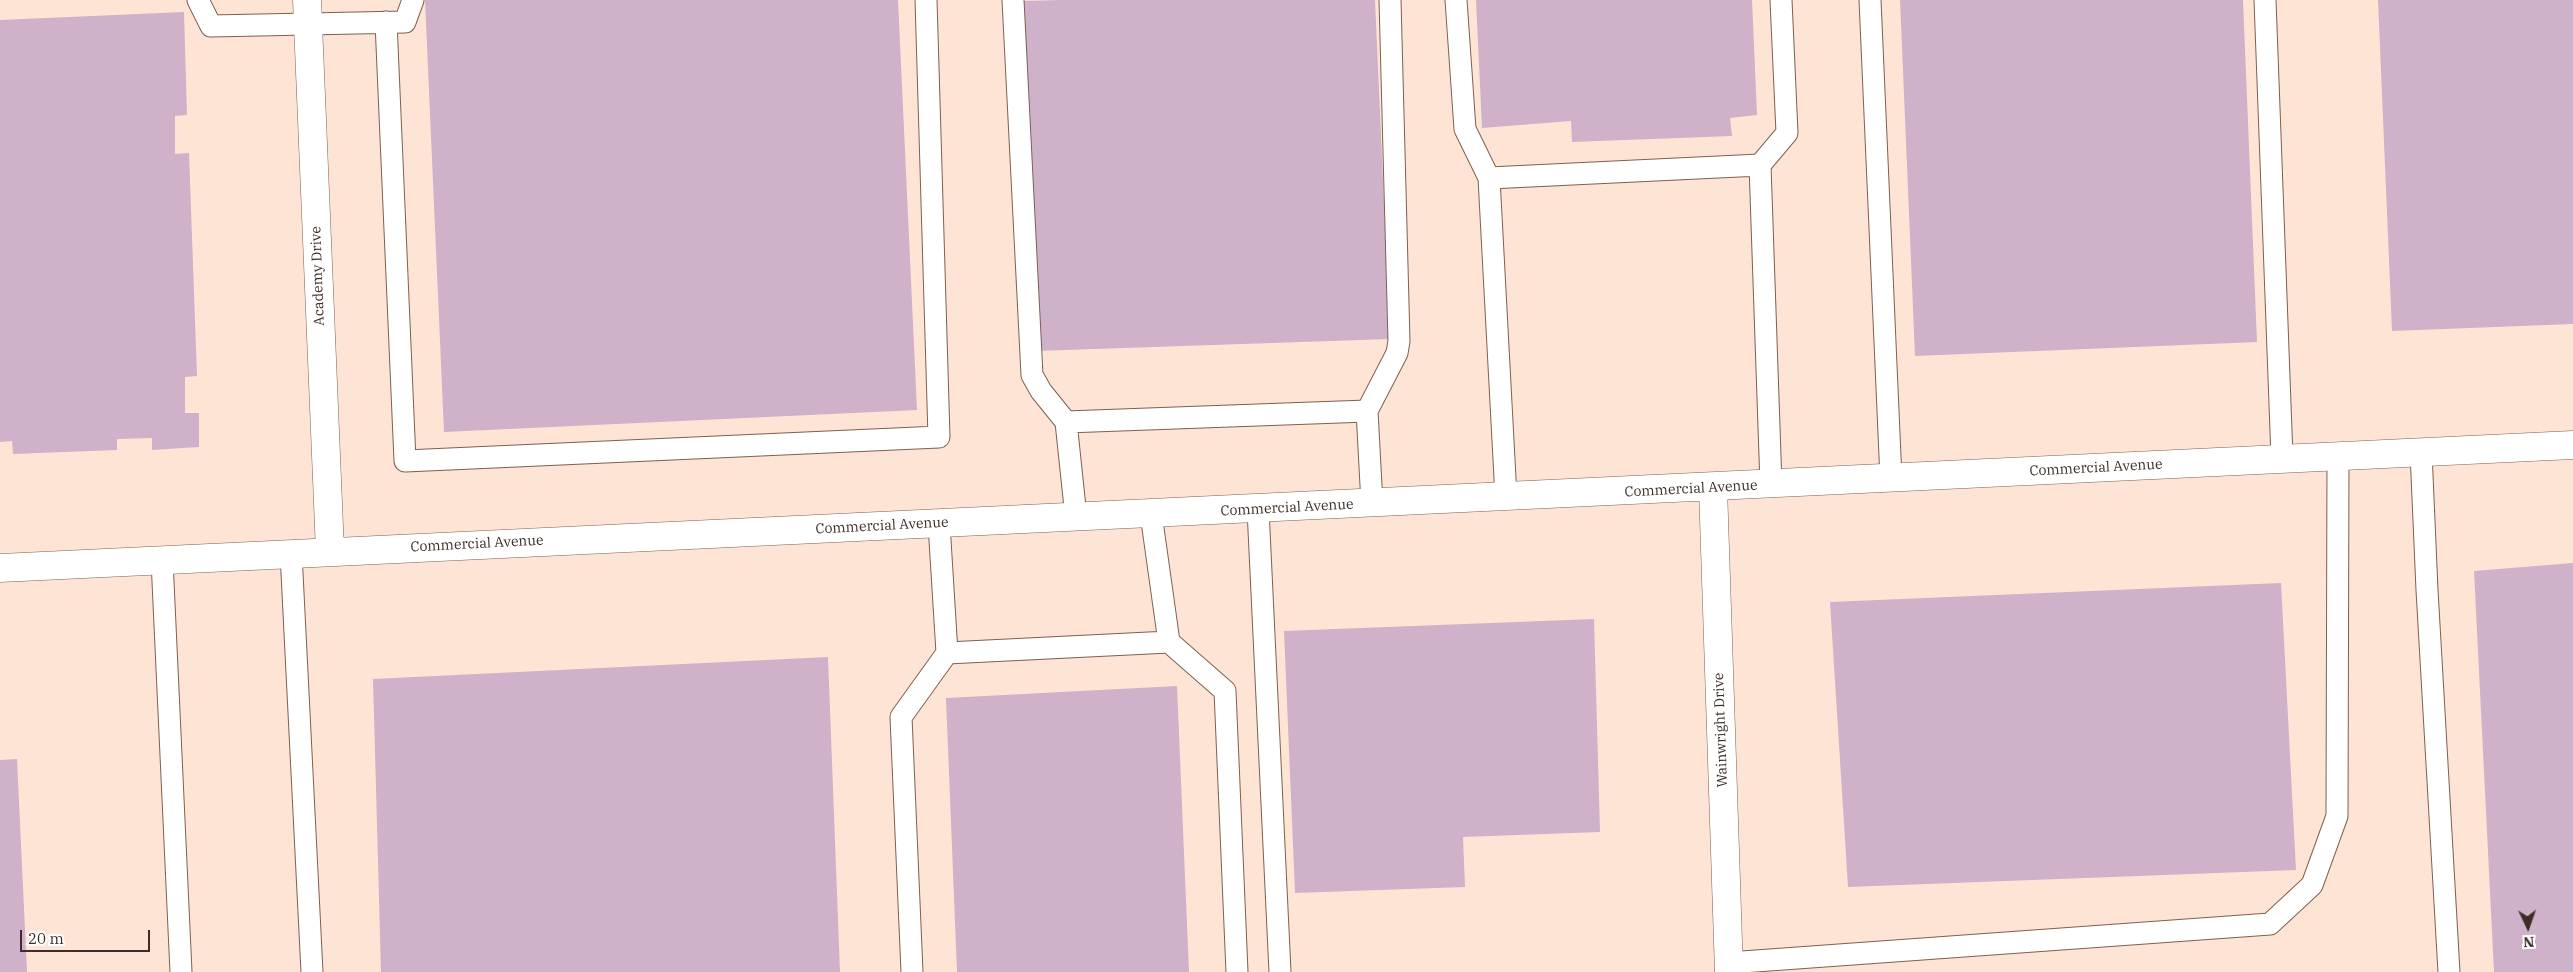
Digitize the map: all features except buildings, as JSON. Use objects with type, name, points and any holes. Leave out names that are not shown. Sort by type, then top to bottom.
[{"type":"street","name":"Academy Drive","points":[[307,12],[330,551]]},
{"type":"street","name":"Commercial Avenue","points":[[0,568],[330,551],[1506,498],[2282,458],[2573,446]]},
{"type":"street","name":"Wainwright Drive","points":[[1712,488],[1728,968]]},
{"type":"lane","points":[[198,0],[211,26],[307,12],[386,22],[405,22],[413,0]]},
{"type":"lane","points":[[386,22],[405,461],[415,461],[938,437],[926,0]]},
{"type":"lane","points":[[1013,0],[1032,376],[1041,391],[1066,422],[1076,517]]},
{"type":"lane","points":[[1372,504],[1367,411],[1396,354],[1399,341],[1390,0]]},
{"type":"lane","points":[[1456,0],[1465,129],[1488,178],[1506,498]]},
{"type":"lane","points":[[1771,485],[1760,165],[1787,133],[1781,0]]},
{"type":"lane","points":[[1870,0],[1891,479]]},
{"type":"lane","points":[[2265,0],[2282,458]]},
{"type":"lane","points":[[1488,178],[1760,165]]},
{"type":"lane","points":[[1066,422],[1367,411]]},
{"type":"lane","points":[[2421,452],[2449,972]]},
{"type":"lane","points":[[1728,968],[2270,924],[2312,885],[2337,816],[2338,456]]},
{"type":"lane","points":[[1258,509],[1280,972]]},
{"type":"lane","points":[[1151,514],[1169,642],[1225,691],[1237,972]]},
{"type":"lane","points":[[912,972],[901,717],[947,653],[939,524]]},
{"type":"lane","points":[[291,553],[312,972]]},
{"type":"lane","points":[[162,560],[181,972]]},
{"type":"lane","points":[[947,653],[1169,642]]},
{"type":"shaded area","points":[[0,0],[2573,0],[2573,972],[0,972]]}]
